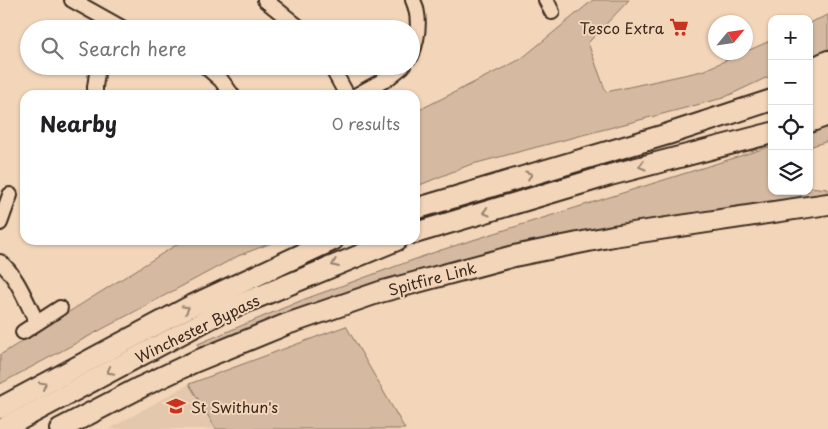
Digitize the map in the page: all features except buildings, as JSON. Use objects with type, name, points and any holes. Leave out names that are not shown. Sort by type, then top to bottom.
[{"type":"highway","points":[[813,68],[828,61]]},
{"type":"highway","points":[[813,87],[828,81]]},
{"type":"highway","points":[[668,134],[768,90]]},
{"type":"highway","points":[[813,103],[828,97]]},
{"type":"highway","points":[[420,207],[668,134],[768,101]]},
{"type":"highway","points":[[813,121],[828,116]]},
{"type":"highway","points":[[689,154],[768,121]]},
{"type":"highway","points":[[420,231],[601,178],[768,134]]},
{"type":"highway","name":"Spitfire Link","points":[[60,429],[141,387],[203,358],[279,328],[380,292],[514,256],[613,236],[828,204]]},
{"type":"highway","name":"Winchester Bypass","points":[[0,408],[189,307],[322,245]]},
{"type":"highway","name":"Winchester Bypass","points":[[2,429],[222,312],[385,245]]},
{"type":"street","points":[[72,0],[106,20]]},
{"type":"street","points":[[265,0],[290,20]]},
{"type":"street","points":[[413,0],[417,20]]},
{"type":"street","points":[[94,90],[96,75]]},
{"type":"street","points":[[215,75],[228,90]]},
{"type":"street","points":[[336,75],[344,90]]},
{"type":"street","points":[[366,90],[392,75]]},
{"type":"street","points":[[0,223],[11,205]]},
{"type":"street","points":[[0,262],[8,268],[15,278],[37,322]]},
{"type":"street","points":[[23,332],[60,308]]},
{"type":"shaded area","points":[[593,0],[629,0],[588,43],[606,92],[702,71],[727,60],[753,60],[753,48],[768,42],[768,77],[723,98],[469,165],[420,185],[420,110],[521,59]]},
{"type":"shaded area","points":[[828,15],[828,49],[813,56],[813,21]]},
{"type":"shaded area","points":[[828,127],[828,141],[813,146],[813,132]]},
{"type":"shaded area","points":[[768,147],[768,195],[813,195],[813,187],[828,189],[828,197],[669,217],[490,254],[199,351],[198,344],[305,299],[438,251]]},
{"type":"shaded area","points":[[176,245],[266,245],[238,256],[0,384],[0,355]]},
{"type":"shaded area","points":[[346,326],[405,429],[216,429],[189,384]]},
{"type":"shaded area","name":"St Swithun's","points":[[189,384],[216,429],[109,429]]},
{"type":"place","name":"Tesco Extra","points":[[679,27]]},
{"type":"place","name":"St Swithun's","points":[[176,406]]}]
